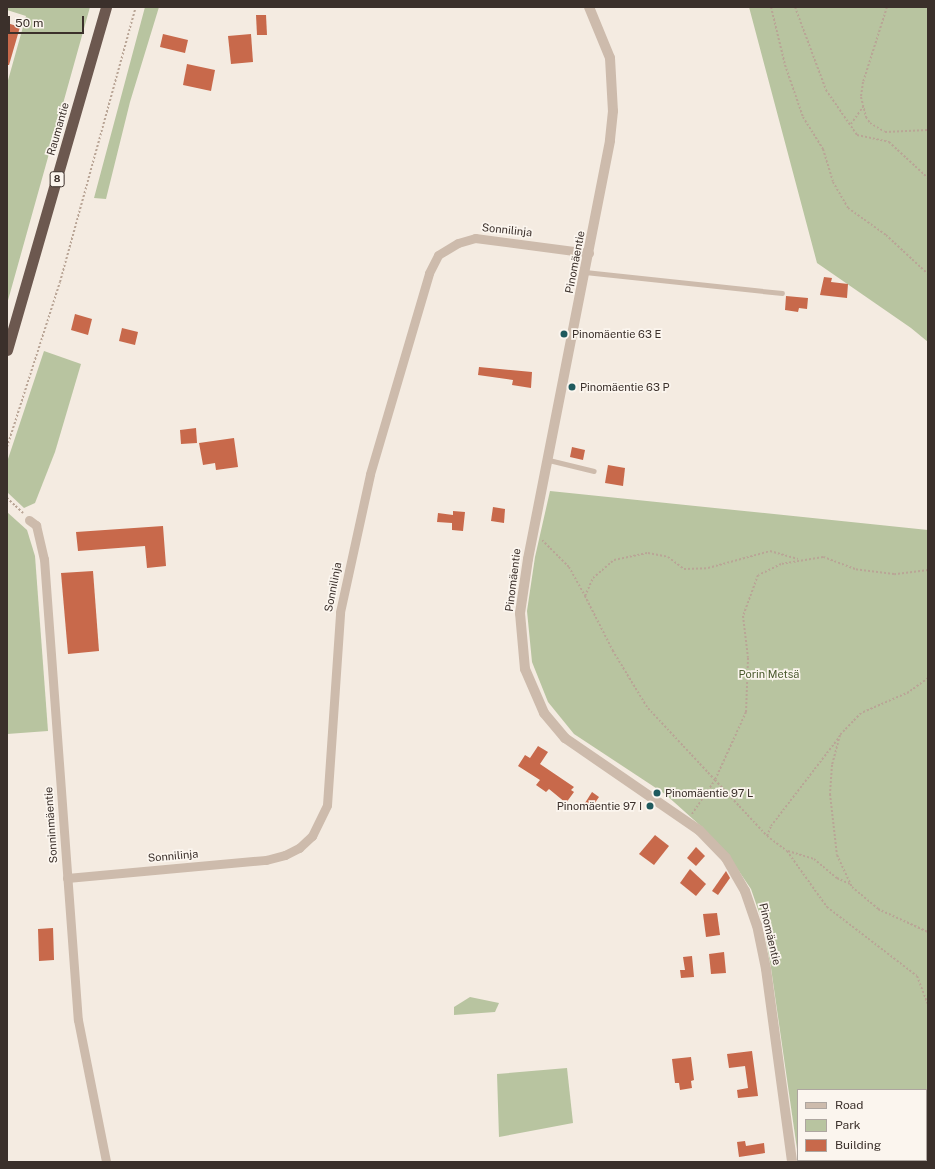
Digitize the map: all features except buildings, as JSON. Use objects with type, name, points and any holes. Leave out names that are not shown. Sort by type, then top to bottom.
[{"type":"highway","name":"Raumantie","points":[[7,350],[106,7]]},
{"type":"street","name":"Pinomäentie","points":[[589,7],[610,58],[613,111],[610,141],[589,253],[533,529],[520,613],[525,669],[534,695],[544,713],[565,738],[699,830],[726,858],[750,902],[766,969],[792,1162]]},
{"type":"street","name":"Sonnilinja","points":[[67,878],[266,860],[285,856],[299,848],[312,836],[327,805],[340,612],[370,474],[429,273],[438,255],[458,242],[475,238],[589,253]]},
{"type":"street","name":"Sonninmäentie","points":[[29,520],[36,525],[44,559],[78,1020],[106,1162]]},
{"type":"lane","points":[[585,272],[782,293]]},
{"type":"lane","points":[[548,460],[594,472]]},
{"type":"path","points":[[7,447],[60,282],[136,7]]},
{"type":"path","points":[[771,7],[785,65],[803,117],[823,149],[833,182],[848,208],[886,235],[928,274]]},
{"type":"path","points":[[795,7],[826,90],[851,124],[857,135],[889,142],[928,178]]},
{"type":"path","points":[[887,7],[863,82],[863,107],[870,122],[885,132],[928,130]]},
{"type":"path","points":[[851,124],[863,107]]},
{"type":"path","points":[[7,498],[29,520]]},
{"type":"path","points":[[533,529],[549,549],[569,567],[613,651],[647,707],[767,836],[787,851],[826,907],[917,976],[928,1004]]},
{"type":"path","points":[[585,596],[593,578],[614,560],[648,553],[668,557],[684,568],[708,568],[770,552],[799,560]]},
{"type":"path","points":[[687,822],[715,780],[746,712],[748,658],[743,616],[758,576],[781,564],[823,557],[855,569],[894,574],[928,570]]},
{"type":"path","points":[[767,836],[771,826],[840,736],[861,713],[909,692],[928,678]]},
{"type":"path","points":[[840,736],[832,765],[830,794],[838,855],[850,884]]},
{"type":"path","points":[[787,851],[814,859],[837,878],[850,884],[878,910],[928,932]]},
{"type":"green space","points":[[7,7],[90,7],[7,304],[7,84],[26,16],[7,10]]},
{"type":"green space","points":[[145,7],[159,7],[130,102],[106,199],[94,198]]},
{"type":"green space","points":[[749,7],[928,7],[928,342],[911,328],[817,263]]},
{"type":"green space","points":[[44,351],[81,364],[55,452],[35,503],[24,508],[7,492],[7,462]]},
{"type":"green space","name":"Porin Metsä","points":[[550,491],[928,530],[928,1162],[799,1162],[927,1161],[927,1089],[797,1089],[797,1149],[771,968],[763,924],[751,889],[730,858],[703,828],[665,794],[574,734],[548,702],[532,662],[527,611],[535,557]]},
{"type":"green space","points":[[7,512],[27,530],[35,556],[48,731],[7,734]]},
{"type":"green space","points":[[470,997],[499,1003],[495,1012],[454,1015],[454,1007]]},
{"type":"green space","points":[[567,1068],[573,1123],[499,1137],[497,1074]]},
{"type":"place","name":"Pinomäentie 63 E","points":[[564,334]]},
{"type":"place","name":"Pinomäentie 63 P","points":[[572,387]]},
{"type":"place","name":"Pinomäentie 97 L","points":[[657,793]]},
{"type":"place","name":"Pinomäentie 97 I","points":[[650,806]]}]
